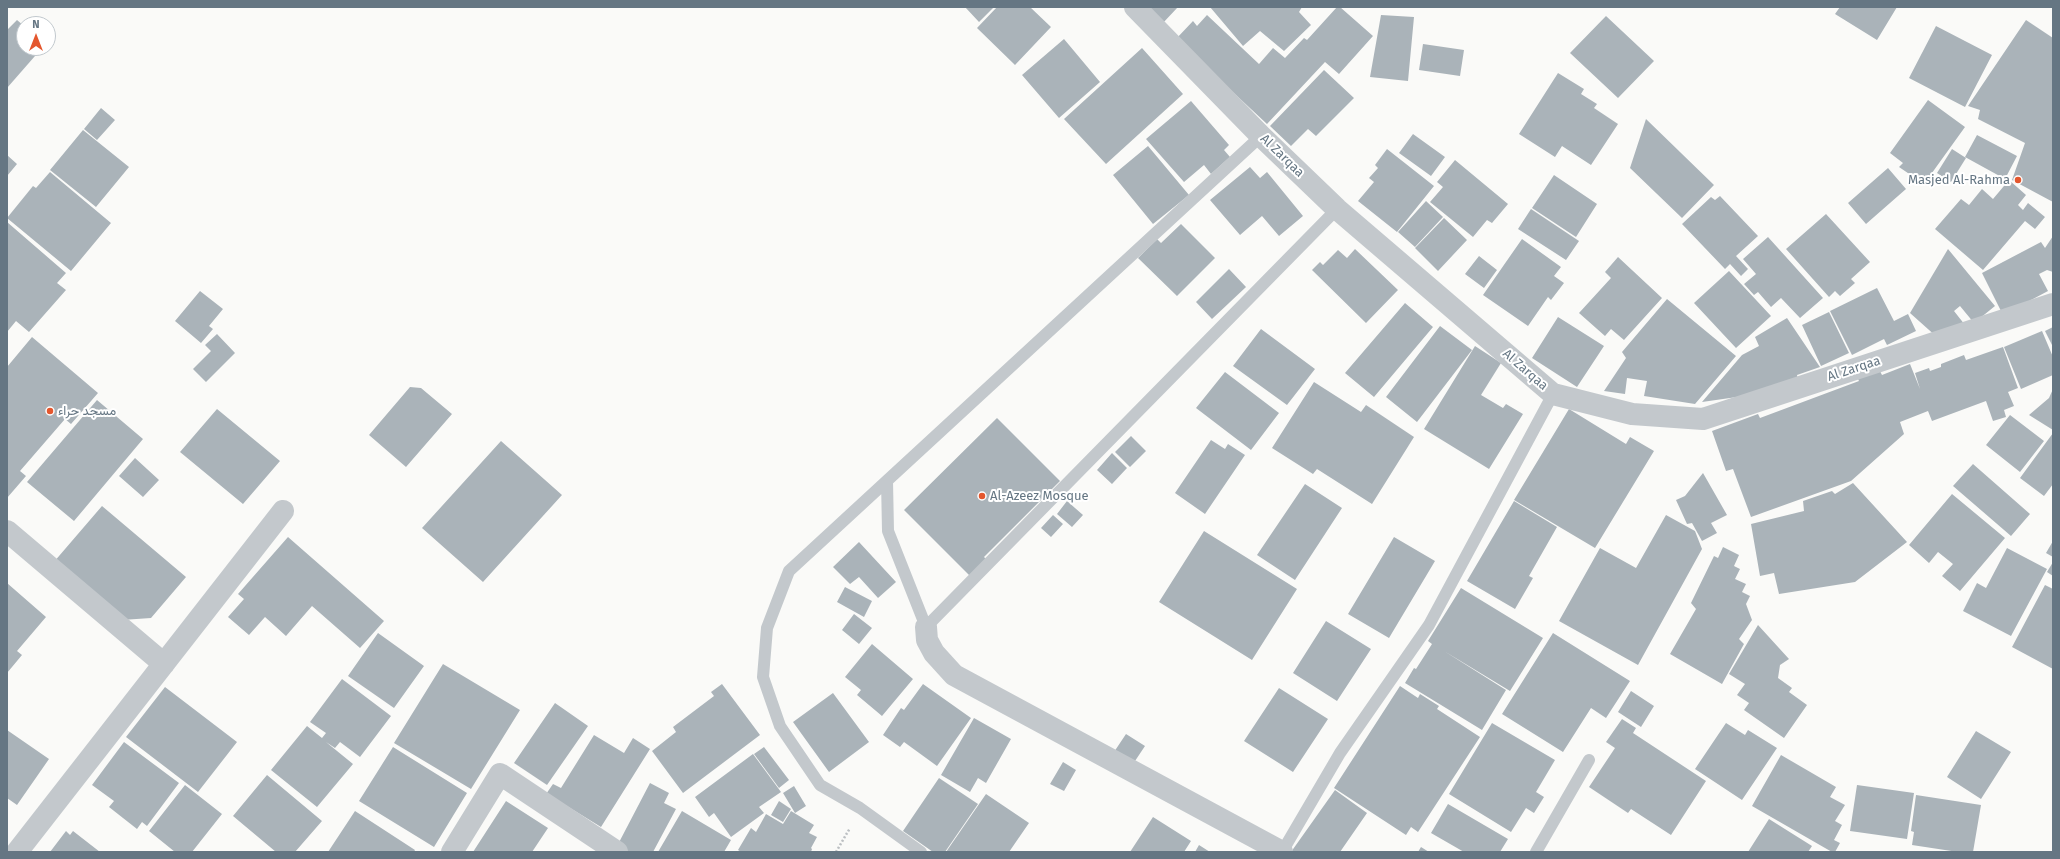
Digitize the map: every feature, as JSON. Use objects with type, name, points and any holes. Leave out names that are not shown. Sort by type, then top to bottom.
[{"type":"street","name":"Al Zarqaa","points":[[1135,7],[1261,136],[1338,209],[1553,394],[1632,414],[1703,419],[2053,304]]},
{"type":"street","points":[[17,852],[283,512]]},
{"type":"street","points":[[7,531],[164,664]]},
{"type":"street","points":[[926,627],[927,640],[934,653],[954,675],[1282,852]]},
{"type":"street","points":[[452,852],[500,774],[617,852]]},
{"type":"lane","points":[[921,852],[860,808],[820,785],[780,726],[763,677],[767,628],[789,571],[1261,136]]},
{"type":"lane","points":[[887,481],[888,531],[926,627],[1338,209]]},
{"type":"lane","points":[[1282,852],[1340,753],[1429,625],[1553,394]]},
{"type":"lane","points":[[1536,852],[1589,760]]},
{"type":"path","points":[[836,852],[860,808]]},
{"type":"building","points":[[965,7],[994,7],[979,22]]},
{"type":"building","points":[[997,7],[1030,7],[1051,27],[1015,65],[977,28]]},
{"type":"building","points":[[1145,7],[1178,7],[1162,24]]},
{"type":"building","points":[[1210,7],[1302,7],[1299,12],[1311,25],[1284,51],[1260,31],[1243,46]]},
{"type":"building","points":[[1337,7],[1340,7],[1373,36],[1339,74],[1325,62],[1267,124],[1176,39],[1193,21],[1197,26],[1207,15],[1259,64],[1273,48],[1285,58],[1304,38],[1307,40]]},
{"type":"building","points":[[1840,7],[1897,7],[1877,40],[1835,14]]},
{"type":"building","points":[[1381,15],[1414,17],[1408,81],[1370,77]]},
{"type":"building","points":[[1606,16],[1654,61],[1618,98],[1570,53]]},
{"type":"building","points":[[2026,20],[2053,38],[2053,202],[2012,180],[2025,143],[1978,119],[1980,110],[1968,106]]},
{"type":"building","points":[[16,21],[16,56],[35,56],[7,88],[7,30]]},
{"type":"building","points":[[1936,26],[1992,55],[1965,107],[1909,78]]},
{"type":"building","points":[[1064,39],[1100,82],[1059,118],[1022,75]]},
{"type":"building","points":[[1423,44],[1464,50],[1460,76],[1419,70]]},
{"type":"building","points":[[1142,48],[1183,94],[1106,164],[1064,119]]},
{"type":"building","points":[[1324,70],[1354,98],[1316,136],[1308,129],[1291,146],[1270,126]]},
{"type":"building","points":[[1558,73],[1584,89],[1581,94],[1597,104],[1594,108],[1618,124],[1591,165],[1562,146],[1555,157],[1519,134]]},
{"type":"building","points":[[1928,100],[1965,127],[1924,184],[1899,167],[1903,163],[1890,153]]},
{"type":"building","points":[[1191,101],[1229,145],[1224,150],[1230,157],[1211,174],[1204,165],[1184,182],[1146,139]]},
{"type":"building","points":[[101,108],[115,120],[97,140],[84,129]]},
{"type":"building","points":[[1646,119],[1714,185],[1682,218],[1630,168]]},
{"type":"building","points":[[83,130],[129,167],[96,207],[50,170]]},
{"type":"building","points":[[1413,134],[1445,157],[1431,176],[1399,153]]},
{"type":"building","points":[[1977,135],[2017,156],[2005,179],[1965,157]]},
{"type":"building","points":[[1148,146],[1189,195],[1153,224],[1113,175]]},
{"type":"building","points":[[1387,149],[1434,186],[1397,232],[1358,201],[1374,182],[1369,178],[1378,168],[1375,165]]},
{"type":"building","points":[[1952,149],[1966,158],[1951,182],[1937,173]]},
{"type":"building","points":[[7,155],[17,164],[7,176]]},
{"type":"building","points":[[1455,160],[1508,204],[1492,223],[1487,220],[1473,237],[1430,202],[1443,187],[1437,182]]},
{"type":"building","points":[[1250,167],[1260,178],[1267,172],[1303,216],[1279,236],[1262,216],[1240,235],[1210,200]]},
{"type":"building","points":[[1888,168],[1906,189],[1866,224],[1848,203]]},
{"type":"building","points":[[50,172],[111,223],[71,271],[7,218],[33,186],[36,188]]},
{"type":"building","points":[[1554,175],[1597,204],[1576,237],[1532,208]]},
{"type":"building","points":[[2009,180],[2026,195],[2018,205],[2023,210],[2028,203],[2045,217],[2035,229],[2025,221],[1983,270],[1935,229],[1961,199],[1969,205],[1982,189],[1993,199]]},
{"type":"building","points":[[1720,196],[1758,236],[1736,256],[1748,269],[1741,276],[1730,264],[1725,269],[1682,224],[1711,197],[1715,200]]},
{"type":"building","points":[[1426,201],[1443,217],[1415,247],[1398,232]]},
{"type":"building","points":[[1531,209],[1579,241],[1566,260],[1518,229]]},
{"type":"building","points":[[1826,214],[1870,262],[1851,279],[1855,283],[1840,296],[1835,291],[1829,297],[1786,249]]},
{"type":"building","points":[[1444,218],[1467,240],[1438,271],[1415,248]]},
{"type":"building","points":[[7,222],[66,273],[57,283],[66,290],[29,332],[16,321],[7,332]]},
{"type":"building","points":[[1181,224],[1215,258],[1177,296],[1138,258],[1157,239],[1161,243]]},
{"type":"building","points":[[2053,236],[2053,272],[2047,270],[2039,274],[2048,291],[2003,315],[1982,273],[2041,242],[2045,248]]},
{"type":"building","points":[[1768,237],[1823,298],[1800,318],[1781,298],[1771,307],[1758,292],[1754,295],[1744,284],[1756,274],[1743,259]]},
{"type":"building","points":[[1522,239],[1561,267],[1554,276],[1564,283],[1551,300],[1548,297],[1528,326],[1483,295]]},
{"type":"building","points":[[1355,249],[1398,290],[1366,323],[1312,270],[1320,262],[1323,265],[1338,250],[1347,258]]},
{"type":"building","points":[[1948,249],[1995,306],[1974,323],[1960,306],[1954,311],[1965,325],[1938,338],[1910,313]]},
{"type":"building","points":[[1479,256],[1497,270],[1484,288],[1465,274]]},
{"type":"building","points":[[1618,257],[1662,298],[1624,340],[1611,329],[1605,336],[1579,313],[1611,278],[1605,272]]},
{"type":"building","points":[[1229,269],[1246,287],[1212,319],[1196,302]]},
{"type":"building","points":[[1729,271],[1771,316],[1736,348],[1694,303]]},
{"type":"building","points":[[1877,288],[1894,321],[1908,314],[1916,331],[1887,345],[1884,339],[1852,355],[1830,311]]},
{"type":"building","points":[[200,291],[223,309],[209,326],[213,329],[201,343],[175,321]]},
{"type":"building","points":[[1667,299],[1736,356],[1695,404],[1644,396],[1647,381],[1627,378],[1625,394],[1604,391],[1626,358],[1622,352]]},
{"type":"building","points":[[1405,303],[1433,327],[1374,397],[1345,373]]},
{"type":"building","points":[[1829,312],[1849,353],[1821,366],[1802,325]]},
{"type":"building","points":[[1558,317],[1604,346],[1577,387],[1532,358]]},
{"type":"building","points":[[1787,318],[1820,367],[1797,375],[1798,380],[1744,396],[1702,402],[1742,355],[1759,346],[1755,337]]},
{"type":"building","points":[[1440,326],[1472,350],[1417,422],[1386,397]]},
{"type":"building","points":[[2053,327],[2053,347],[2045,331]]},
{"type":"building","points":[[1261,329],[1315,369],[1287,405],[1233,366]]},
{"type":"building","points":[[2042,331],[2053,357],[2053,375],[2021,389],[2004,347]]},
{"type":"building","points":[[217,334],[235,353],[206,382],[193,369],[211,351],[205,345]]},
{"type":"building","points":[[32,337],[98,393],[71,424],[65,419],[20,471],[26,476],[7,498],[7,367]]},
{"type":"building","points":[[1475,346],[1501,363],[1481,395],[1503,408],[1506,404],[1523,414],[1489,469],[1424,429]]},
{"type":"building","points":[[2003,347],[2018,388],[2008,392],[2014,406],[2004,410],[2006,417],[1993,421],[1986,401],[1932,421],[1928,411],[1900,422],[1904,434],[1851,481],[1751,517],[1733,469],[1726,471],[1712,431],[1758,414],[1760,418],[1859,381],[1857,377],[1879,369],[1882,375],[1910,364],[1920,389],[1915,373],[1929,368],[1930,371],[1941,367],[1941,364],[1964,355],[1966,360]]},
{"type":"building","points":[[1225,372],[1279,413],[1251,450],[1196,408]]},
{"type":"building","points":[[1314,382],[1361,412],[1366,405],[1414,437],[1372,504],[1317,469],[1313,474],[1272,448]]},
{"type":"building","points":[[410,387],[421,388],[452,414],[406,467],[369,435]]},
{"type":"building","points":[[2053,389],[2053,430],[2029,415],[2049,398]]},
{"type":"building","points":[[97,400],[143,439],[74,521],[27,482]]},
{"type":"building","points":[[217,409],[280,461],[243,504],[180,452]]},
{"type":"building","points":[[1569,409],[1626,444],[1630,437],[1654,451],[1595,548],[1514,500]]},
{"type":"building","points":[[2010,415],[2044,441],[2020,472],[1986,445]]},
{"type":"building","name":"Al-Azeez Mosque","points":[[997,418],[1060,481],[984,557],[986,559],[970,576],[904,510]]},
{"type":"building","points":[[2053,433],[2053,484],[2044,496],[2020,478]]},
{"type":"building","points":[[1131,436],[1146,451],[1130,467],[1115,452]]},
{"type":"building","points":[[1211,440],[1225,449],[1228,444],[1245,455],[1205,514],[1175,493]]},
{"type":"building","points":[[501,441],[562,495],[483,582],[422,528]]},
{"type":"building","points":[[1112,453],[1127,468],[1112,484],[1097,470]]},
{"type":"building","points":[[135,458],[159,480],[143,497],[119,476]]},
{"type":"building","points":[[1973,464],[2030,514],[2011,536],[1953,486]]},
{"type":"building","points":[[1703,473],[1727,515],[1711,523],[1717,533],[1702,541],[1692,523],[1687,524],[1676,500],[1685,496]]},
{"type":"building","points":[[1853,483],[1907,542],[1855,582],[1779,594],[1774,573],[1760,576],[1751,524],[1804,511],[1803,501],[1832,491],[1835,494]]},
{"type":"building","points":[[1305,484],[1342,508],[1295,580],[1257,555]]},
{"type":"building","points":[[1952,494],[2005,538],[1960,591],[1942,576],[1953,564],[1938,552],[1929,563],[1909,545]]},
{"type":"building","points":[[1067,501],[1083,515],[1072,527],[1057,514]]},
{"type":"building","points":[[1514,501],[1557,527],[1529,576],[1533,578],[1515,609],[1467,581]]},
{"type":"building","points":[[102,506],[186,577],[151,618],[122,620],[53,563]]},
{"type":"building","points":[[1053,515],[1063,524],[1051,537],[1041,528]]},
{"type":"building","points":[[1666,515],[1695,531],[1702,549],[1638,665],[1559,621],[1600,548],[1636,568]]},
{"type":"building","points":[[1204,531],[1297,589],[1252,660],[1159,602]]},
{"type":"building","points":[[288,537],[384,621],[360,648],[312,606],[286,636],[265,617],[249,635],[228,617],[244,599],[238,594]]},
{"type":"building","points":[[1394,537],[1435,561],[1389,638],[1348,614]]},
{"type":"building","points":[[2053,541],[2053,557],[2046,553]]},
{"type":"building","points":[[859,542],[896,582],[878,598],[859,577],[850,584],[833,567]]},
{"type":"building","points":[[1723,547],[1739,555],[1734,566],[1740,569],[1735,579],[1746,584],[1742,592],[1750,596],[1746,604],[1752,620],[1739,639],[1744,644],[1722,684],[1670,654],[1696,609],[1691,603],[1714,556],[1718,558]]},
{"type":"building","points":[[2007,548],[2047,569],[2011,636],[1963,611],[1977,583],[1986,588]]},
{"type":"building","points":[[2053,562],[2053,576],[2047,572]]},
{"type":"building","points":[[7,583],[46,617],[17,651],[22,655],[7,673]]},
{"type":"building","points":[[2045,585],[2053,589],[2053,669],[2012,647]]},
{"type":"building","points":[[845,587],[872,601],[864,617],[837,602]]},
{"type":"building","points":[[1461,588],[1543,638],[1510,691],[1444,651],[1506,690],[1482,730],[1405,683],[1432,644],[1428,641]]},
{"type":"building","points":[[854,614],[872,628],[859,644],[842,630]]},
{"type":"building","points":[[1326,621],[1371,649],[1337,701],[1293,673]]},
{"type":"building","points":[[1758,625],[1789,659],[1780,665],[1778,678],[1792,688],[1789,692],[1807,705],[1784,738],[1744,710],[1749,703],[1737,695],[1745,684],[1729,674]]},
{"type":"building","points":[[378,633],[424,666],[394,708],[348,676]]},
{"type":"building","points":[[1553,633],[1630,681],[1606,718],[1591,708],[1563,752],[1502,714]]},
{"type":"building","points":[[872,644],[913,679],[882,716],[857,695],[861,690],[845,677]]},
{"type":"building","points":[[443,664],[520,710],[471,789],[394,743]]},
{"type":"building","points":[[342,679],[391,716],[360,757],[340,742],[335,748],[326,742],[353,764],[317,807],[271,770],[307,726],[322,738],[326,733],[310,722]]},
{"type":"building","points":[[722,684],[760,735],[683,793],[652,751],[676,732],[673,727],[714,696],[711,692]]},
{"type":"building","points":[[923,684],[971,718],[937,766],[904,742],[900,747],[883,735],[901,708],[904,710]]},
{"type":"building","points":[[1400,686],[1418,698],[1420,694],[1439,706],[1437,709],[1480,737],[1418,832],[1411,827],[1406,835],[1334,788]]},
{"type":"building","points":[[165,687],[237,742],[198,792],[126,737]]},
{"type":"building","points":[[1279,688],[1328,719],[1293,772],[1244,741]]},
{"type":"building","points":[[1631,691],[1654,706],[1641,727],[1618,712]]},
{"type":"building","points":[[833,693],[869,742],[829,772],[793,722]]},
{"type":"building","points":[[555,703],[588,726],[547,785],[514,763]]},
{"type":"building","points":[[974,718],[1011,739],[986,783],[978,778],[970,792],[941,775]]},
{"type":"building","points":[[1622,719],[1636,728],[1633,733],[1706,781],[1671,835],[1631,809],[1628,813],[1589,787],[1615,748],[1606,742]]},
{"type":"building","points":[[1492,723],[1555,760],[1536,792],[1544,797],[1534,813],[1526,808],[1511,832],[1449,794]]},
{"type":"building","points":[[1726,723],[1745,735],[1748,730],[1777,748],[1742,800],[1695,769]]},
{"type":"building","points":[[7,730],[49,759],[17,805],[7,798]]},
{"type":"building","points":[[1976,731],[2011,752],[1981,799],[1947,777]]},
{"type":"building","points":[[1126,734],[1145,746],[1133,764],[1114,752]]},
{"type":"building","points":[[594,735],[624,753],[633,738],[650,749],[601,827],[557,800],[544,797],[553,784],[561,788]]},
{"type":"building","points":[[124,742],[179,783],[147,826],[142,822],[137,829],[109,807],[114,801],[92,785]]},
{"type":"building","points":[[393,747],[467,793],[434,847],[359,801]]},
{"type":"building","points":[[764,747],[789,780],[779,788],[754,754]]},
{"type":"building","points":[[753,754],[781,792],[759,807],[764,813],[731,837],[714,813],[709,817],[695,797]]},
{"type":"building","points":[[1781,755],[1836,787],[1830,797],[1845,805],[1835,821],[1842,825],[1834,840],[1840,843],[1835,852],[1832,852],[1752,806]]},
{"type":"building","points":[[1063,762],[1076,770],[1064,791],[1050,784]]},
{"type":"building","points":[[267,775],[322,821],[295,852],[276,852],[233,816]]},
{"type":"building","points":[[939,778],[978,804],[945,852],[933,852],[903,831]]},
{"type":"building","points":[[650,783],[669,793],[664,803],[676,809],[653,852],[619,852],[615,850]]},
{"type":"building","points":[[185,785],[222,814],[192,852],[175,852],[149,831]]},
{"type":"building","points":[[1857,785],[1914,793],[1907,839],[1850,831]]},
{"type":"building","points":[[794,786],[806,806],[795,813],[783,793]]},
{"type":"building","points":[[1335,790],[1367,813],[1340,852],[1291,852]]},
{"type":"building","points":[[986,794],[1029,823],[1009,852],[946,852]]},
{"type":"building","points":[[1916,795],[1981,805],[1973,852],[1958,852],[1912,845],[1914,832],[1911,831]]},
{"type":"building","points":[[506,801],[548,828],[532,852],[473,852]]},
{"type":"building","points":[[779,801],[791,809],[783,822],[771,815]]},
{"type":"building","points":[[1448,804],[1508,839],[1500,852],[1464,852],[1431,833]]},
{"type":"building","points":[[355,811],[415,850],[414,852],[328,852]]},
{"type":"building","points":[[682,811],[731,840],[724,852],[658,852]]},
{"type":"building","points":[[791,811],[814,825],[809,833],[817,837],[811,848],[811,852],[741,852],[738,850],[751,828],[756,832],[766,814],[783,824]]},
{"type":"building","points":[[1153,817],[1191,841],[1184,852],[1130,852]]},
{"type":"building","points":[[1769,819],[1812,846],[1808,852],[1748,852]]},
{"type":"building","points":[[66,831],[70,835],[73,831],[100,852],[50,852]]},
{"type":"building","points":[[1199,845],[1210,852],[1195,852]]},
{"type":"building","points":[[1421,847],[1429,852],[1418,852]]},
{"type":"place","name":"Masjed Al-Rahma","points":[[2018,180]]},
{"type":"place","name":"مسجد حراء","points":[[50,411]]},
{"type":"place","name":"Al-Azeez Mosque","points":[[982,496]]}]
